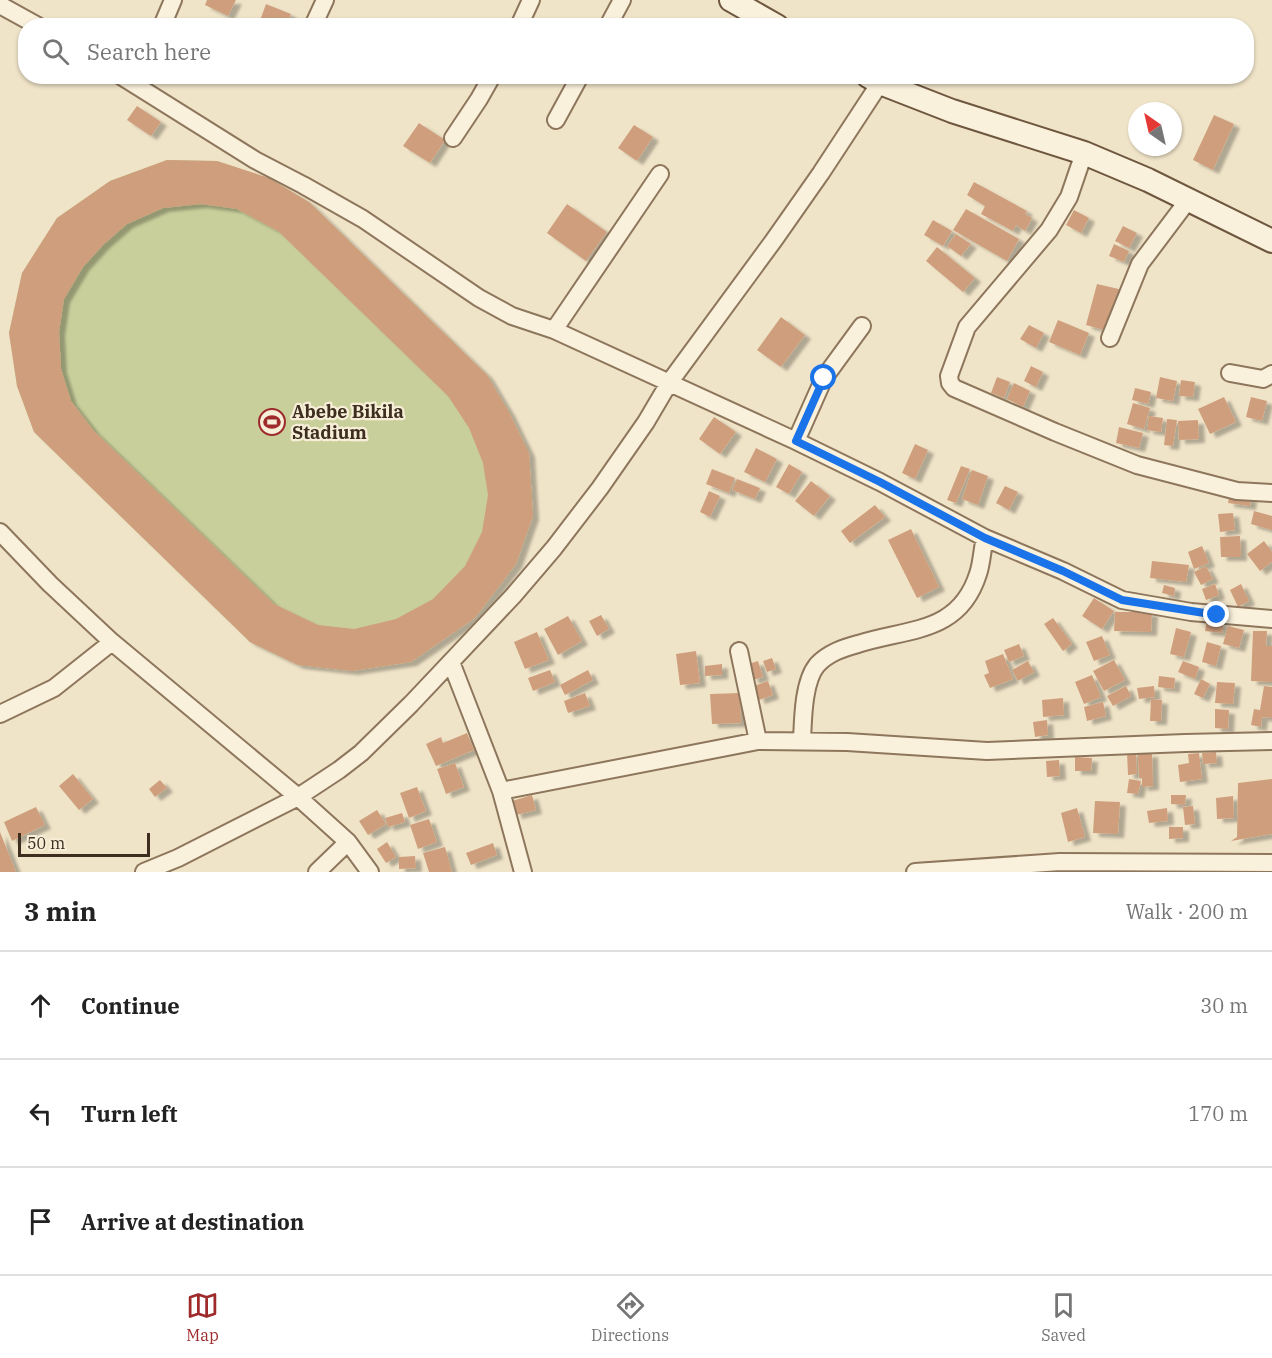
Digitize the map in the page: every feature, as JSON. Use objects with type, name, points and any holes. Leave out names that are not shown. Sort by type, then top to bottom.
[{"type":"street","points":[[165,18],[173,0]]},
{"type":"street","points":[[317,18],[325,0]]},
{"type":"street","points":[[523,18],[531,0]]},
{"type":"street","points":[[612,18],[622,0]]},
{"type":"street","points":[[731,0],[763,18]]},
{"type":"street","points":[[0,5],[24,18]]},
{"type":"street","points":[[142,84],[255,160],[363,219],[479,298],[512,316],[554,330],[796,441],[880,482],[985,538],[1080,579],[1122,600],[1191,612],[1272,620]]},
{"type":"street","points":[[453,138],[487,84]]},
{"type":"street","points":[[556,120],[576,84]]},
{"type":"street","points":[[144,872],[178,858],[298,797],[339,770],[361,753],[513,596],[600,489],[646,422],[669,382],[781,230],[872,84]]},
{"type":"street","points":[[884,84],[952,111],[1084,153],[1189,199],[1272,241]]},
{"type":"street","points":[[1084,153],[1069,197],[1049,230],[967,327],[949,376],[950,383],[954,388],[1002,410],[1137,465],[1237,491],[1272,493]]},
{"type":"street","points":[[554,330],[660,174]]},
{"type":"street","points":[[1110,338],[1140,264],[1189,199]]},
{"type":"street","points":[[796,441],[824,378],[862,326]]},
{"type":"street","points":[[1230,373],[1263,379],[1272,374]]},
{"type":"street","points":[[0,532],[50,584],[112,642],[298,797],[348,842],[370,872]]},
{"type":"street","points":[[802,741],[807,691],[816,666],[828,656],[845,648],[930,627],[952,615],[976,581],[980,571],[985,538]]},
{"type":"street","points":[[0,714],[54,688],[112,642]]},
{"type":"street","points":[[739,651],[758,741]]},
{"type":"street","points":[[451,662],[501,791],[523,872]]},
{"type":"street","points":[[501,791],[758,741],[802,741],[987,751],[1272,741]]},
{"type":"street","points":[[317,872],[348,842]]},
{"type":"street","points":[[915,872],[1060,862],[1272,863]]},
{"type":"green space","name":"Abebe Bikila Stadium","points":[[167,160],[217,161],[269,178],[309,202],[487,375],[509,412],[529,453],[533,516],[516,564],[475,618],[411,662],[352,671],[298,665],[250,642],[34,432],[17,386],[9,333],[22,273],[57,218],[110,181]]},
{"type":"building","points":[[207,0],[236,0],[228,16],[205,5]]},
{"type":"building","points":[[266,4],[291,14],[289,18],[261,18]]},
{"type":"building","points":[[137,106],[161,122],[151,136],[127,120]]},
{"type":"building","points":[[1214,115],[1234,124],[1213,170],[1193,160]]},
{"type":"building","points":[[419,123],[445,140],[430,163],[403,146]]},
{"type":"building","points":[[634,125],[653,137],[637,161],[618,148]]},
{"type":"building","points":[[167,160],[217,161],[269,178],[309,202],[487,375],[509,412],[529,453],[533,516],[516,564],[475,618],[411,662],[352,671],[298,665],[250,642],[34,432],[17,386],[9,333],[22,273],[57,218],[110,181]],"holes":[[[201,204],[237,209],[278,231],[448,396],[469,428],[483,463],[488,495],[482,532],[465,566],[433,599],[396,619],[354,629],[318,625],[274,604],[94,431],[71,401],[61,369],[59,332],[64,299],[83,267],[127,224],[163,208]]]},
{"type":"building","points":[[974,182],[1027,211],[1025,214],[1032,218],[1025,231],[1016,225],[1013,231],[981,214],[985,206],[967,195]]},
{"type":"building","points":[[567,204],[607,232],[586,261],[547,233]]},
{"type":"building","points":[[966,209],[1019,239],[1007,261],[953,230]]},
{"type":"building","points":[[1074,210],[1089,218],[1081,233],[1066,225]]},
{"type":"building","points":[[933,220],[952,231],[943,246],[924,235]]},
{"type":"building","points":[[1123,226],[1137,233],[1129,248],[1115,241]]},
{"type":"building","points":[[956,234],[971,244],[961,256],[947,246]]},
{"type":"building","points":[[1114,244],[1129,251],[1124,262],[1109,256]]},
{"type":"building","points":[[937,247],[975,278],[963,292],[926,261]]},
{"type":"building","points":[[1097,284],[1123,290],[1112,332],[1086,325]]},
{"type":"building","points":[[781,317],[805,335],[781,367],[757,350]]},
{"type":"building","points":[[1058,320],[1089,333],[1080,355],[1049,342]]},
{"type":"building","points":[[1029,325],[1044,333],[1036,348],[1020,339]]},
{"type":"building","points":[[1031,366],[1043,372],[1036,387],[1024,381]]},
{"type":"building","points":[[997,377],[1010,382],[1004,398],[991,393]]},
{"type":"building","points":[[1160,377],[1177,381],[1173,401],[1156,398]]},
{"type":"building","points":[[1181,380],[1195,382],[1193,397],[1179,396]]},
{"type":"building","points":[[1014,383],[1030,391],[1023,407],[1007,399]]},
{"type":"building","points":[[1135,388],[1151,392],[1148,404],[1132,400]]},
{"type":"building","points":[[1224,397],[1236,422],[1210,434],[1198,409]]},
{"type":"building","points":[[1251,397],[1267,401],[1262,421],[1246,417]]},
{"type":"building","points":[[1133,403],[1150,408],[1144,429],[1127,424]]},
{"type":"building","points":[[1149,416],[1163,418],[1161,432],[1147,430]]},
{"type":"building","points":[[714,417],[736,432],[720,454],[699,439]]},
{"type":"building","points":[[1167,419],[1177,420],[1173,446],[1164,445]]},
{"type":"building","points":[[1198,420],[1199,439],[1179,440],[1178,421]]},
{"type":"building","points":[[1119,427],[1143,433],[1139,448],[1116,443]]},
{"type":"building","points":[[915,444],[928,450],[915,479],[902,473]]},
{"type":"building","points":[[756,448],[777,459],[765,482],[744,472]]},
{"type":"building","points":[[789,464],[802,472],[789,494],[776,487]]},
{"type":"building","points":[[961,466],[970,469],[956,503],[947,500]]},
{"type":"building","points":[[712,469],[735,478],[729,493],[706,484]]},
{"type":"building","points":[[972,470],[988,476],[978,505],[962,499]]},
{"type":"building","points":[[737,479],[760,488],[755,499],[732,490]]},
{"type":"building","points":[[811,481],[830,496],[814,516],[795,501]]},
{"type":"building","points":[[1005,486],[1018,492],[1009,510],[996,503]]},
{"type":"building","points":[[709,491],[720,496],[710,517],[700,512]]},
{"type":"building","points":[[1230,493],[1251,497],[1250,506],[1228,503]]},
{"type":"building","points":[[875,505],[885,517],[850,543],[841,531]]},
{"type":"building","points":[[1254,511],[1272,516],[1272,530],[1251,524]]},
{"type":"building","points":[[1233,513],[1235,530],[1220,532],[1218,514]]},
{"type":"building","points":[[911,529],[939,587],[917,598],[888,540]]},
{"type":"building","points":[[1240,536],[1241,557],[1221,557],[1220,537]]},
{"type":"building","points":[[1264,541],[1272,552],[1272,562],[1260,571],[1247,554]]},
{"type":"building","points":[[1202,546],[1209,563],[1194,569],[1188,552]]},
{"type":"building","points":[[1152,561],[1189,565],[1186,582],[1150,578]]},
{"type":"building","points":[[1206,566],[1213,579],[1201,585],[1194,572]]},
{"type":"building","points":[[1215,584],[1219,595],[1206,600],[1202,589]]},
{"type":"building","points":[[1241,584],[1249,601],[1238,607],[1230,590]]},
{"type":"building","points":[[1164,585],[1175,588],[1174,596],[1162,593]]},
{"type":"building","points":[[1094,598],[1114,611],[1102,629],[1082,616]]},
{"type":"building","points":[[1115,612],[1152,612],[1151,632],[1114,631]]},
{"type":"building","points":[[601,615],[609,629],[597,636],[589,621]]},
{"type":"building","points":[[568,616],[582,641],[558,655],[544,629]]},
{"type":"building","points":[[1053,618],[1072,644],[1063,651],[1044,624]]},
{"type":"building","points":[[1207,620],[1224,623],[1222,633],[1205,631]]},
{"type":"building","points":[[1228,626],[1244,630],[1239,648],[1223,644]]},
{"type":"building","points":[[1176,628],[1191,632],[1184,657],[1170,654]]},
{"type":"building","points":[[1253,631],[1267,631],[1266,646],[1272,646],[1272,682],[1251,681]]},
{"type":"building","points":[[537,632],[549,660],[525,669],[514,642]]},
{"type":"building","points":[[1102,636],[1110,655],[1094,661],[1086,642]]},
{"type":"building","points":[[1207,642],[1221,646],[1216,666],[1202,662]]},
{"type":"building","points":[[1019,644],[1024,656],[1009,662],[1004,650]]},
{"type":"building","points":[[696,651],[700,683],[680,685],[676,654]]},
{"type":"building","points":[[1003,654],[1013,679],[990,688],[984,675],[989,673],[985,661]]},
{"type":"building","points":[[772,658],[776,669],[767,672],[763,661]]},
{"type":"building","points":[[1114,660],[1125,680],[1104,691],[1093,671]]},
{"type":"building","points":[[758,661],[763,677],[753,680],[748,664]]},
{"type":"building","points":[[1028,661],[1034,672],[1018,681],[1012,670]]},
{"type":"building","points":[[1183,661],[1199,667],[1195,679],[1178,672]]},
{"type":"building","points":[[722,664],[722,675],[705,676],[705,666]]},
{"type":"building","points":[[550,670],[555,682],[533,691],[528,678]]},
{"type":"building","points":[[588,670],[593,680],[565,695],[560,685]]},
{"type":"building","points":[[1092,675],[1101,697],[1084,704],[1075,682]]},
{"type":"building","points":[[1159,676],[1175,678],[1174,689],[1158,687]]},
{"type":"building","points":[[1201,679],[1210,684],[1203,698],[1194,694]]},
{"type":"building","points":[[768,681],[773,695],[759,700],[754,686]]},
{"type":"building","points":[[1217,682],[1235,683],[1233,704],[1215,703]]},
{"type":"building","points":[[1126,686],[1131,696],[1113,706],[1107,696]]},
{"type":"building","points":[[1154,686],[1155,697],[1139,699],[1137,688]]},
{"type":"building","points":[[1264,686],[1272,687],[1272,718],[1262,717],[1261,727],[1251,725],[1254,709],[1260,710]]},
{"type":"building","points":[[585,693],[590,706],[568,713],[564,701]]},
{"type":"building","points":[[740,693],[741,723],[712,724],[710,694]]},
{"type":"building","points":[[1063,698],[1064,715],[1043,717],[1042,700]]},
{"type":"building","points":[[1151,699],[1162,700],[1161,721],[1150,721]]},
{"type":"building","points":[[1103,702],[1106,716],[1087,721],[1084,707]]},
{"type":"building","points":[[1215,709],[1229,710],[1228,729],[1215,728]]},
{"type":"building","points":[[1047,720],[1048,735],[1035,737],[1033,722]]},
{"type":"building","points":[[467,733],[474,750],[436,766],[426,744],[441,737],[443,743]]},
{"type":"building","points":[[1136,751],[1137,774],[1128,775],[1127,752]]},
{"type":"building","points":[[1216,752],[1217,763],[1203,764],[1202,753]]},
{"type":"building","points":[[1152,753],[1153,786],[1142,787],[1142,778],[1139,778],[1138,754]]},
{"type":"building","points":[[1199,753],[1202,779],[1180,782],[1178,765],[1189,763],[1188,754]]},
{"type":"building","points":[[1075,757],[1092,758],[1091,771],[1075,771]]},
{"type":"building","points":[[1059,760],[1060,776],[1047,777],[1046,761]]},
{"type":"building","points":[[455,763],[464,787],[446,794],[437,769]]},
{"type":"building","points":[[73,774],[93,799],[79,810],[59,786]]},
{"type":"building","points":[[1129,779],[1141,781],[1138,794],[1127,793]]},
{"type":"building","points":[[1272,779],[1272,834],[1231,841],[1237,837],[1238,783]]},
{"type":"building","points":[[160,780],[167,788],[155,797],[149,789]]},
{"type":"building","points":[[417,787],[426,811],[409,818],[400,793]]},
{"type":"building","points":[[532,795],[536,810],[516,815],[512,801]]},
{"type":"building","points":[[1171,795],[1186,795],[1185,805],[1171,804]]},
{"type":"building","points":[[1233,796],[1234,818],[1217,819],[1216,798]]},
{"type":"building","points":[[1095,801],[1120,802],[1118,834],[1093,833]]},
{"type":"building","points":[[1193,806],[1195,824],[1185,825],[1183,807]]},
{"type":"building","points":[[36,807],[45,825],[12,841],[4,822]]},
{"type":"building","points":[[1077,808],[1085,837],[1068,842],[1061,813]]},
{"type":"building","points":[[1167,808],[1168,821],[1149,823],[1147,811]]},
{"type":"building","points":[[377,810],[386,824],[368,835],[359,821]]},
{"type":"building","points":[[402,813],[405,822],[388,827],[385,818]]},
{"type":"building","points":[[429,819],[437,842],[418,849],[410,825]]},
{"type":"building","points":[[1169,827],[1183,827],[1183,838],[1169,839]]},
{"type":"building","points":[[0,832],[16,872],[0,872]]},
{"type":"building","points":[[387,842],[396,857],[386,863],[377,849]]},
{"type":"building","points":[[493,843],[497,855],[471,865],[466,853]]},
{"type":"building","points":[[445,847],[452,872],[429,872],[423,853]]},
{"type":"building","points":[[415,856],[416,868],[399,869],[399,857]]},
{"type":"place","name":"Abebe Bikila Stadium","points":[[272,422]]},
{"type":"route","points":[[824,378],[796,441],[880,482],[985,538],[1063,571],[1122,600],[1217,615]]}]
